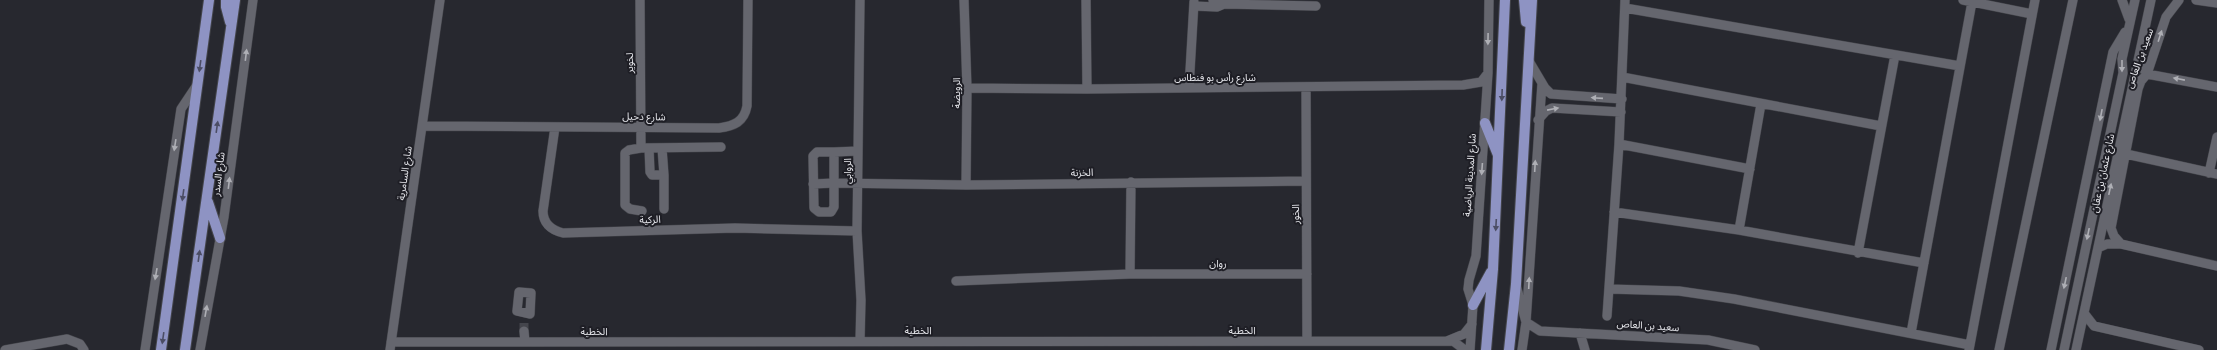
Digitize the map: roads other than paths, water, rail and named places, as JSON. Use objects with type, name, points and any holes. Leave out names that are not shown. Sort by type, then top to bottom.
[{"type":"main road","points":[[162,350],[209,0]]},
{"type":"main road","points":[[226,0],[226,7],[231,28]]},
{"type":"main road","name":"شارع السدر","points":[[186,350],[235,0]]},
{"type":"main road","points":[[231,28],[240,12],[241,0]]},
{"type":"main road","points":[[1486,350],[1493,269],[1499,159],[1505,0]]},
{"type":"main road","points":[[1524,0],[1530,42]]},
{"type":"main road","points":[[1509,350],[1516,284],[1532,0]]},
{"type":"main road","points":[[1530,23],[1539,0]]},
{"type":"main road","points":[[1485,123],[1499,159]]},
{"type":"main road","points":[[207,197],[220,238]]},
{"type":"main road","points":[[1473,305],[1493,269]]},
{"type":"street","name":"شارع السدر","points":[[200,350],[220,238],[253,0]]},
{"type":"street","name":"شارع السامرية","points":[[391,346],[440,0]]},
{"type":"street","name":"لخوير","points":[[640,0],[640,126],[651,174],[664,175]]},
{"type":"street","name":"شارع دحيل","points":[[422,126],[640,126],[719,128],[732,126],[746,115],[748,106],[748,0]]},
{"type":"street","name":"الروابي","points":[[860,0],[858,185],[856,231],[862,300],[860,341]]},
{"type":"street","name":"الرويضة","points":[[964,0],[967,88],[966,185]]},
{"type":"street","points":[[1086,0],[1087,89]]},
{"type":"street","points":[[1213,0],[1224,4]]},
{"type":"street","name":"شارع المدينة الرياضية","points":[[1470,350],[1473,305],[1468,289],[1476,256],[1488,73],[1489,0]]},
{"type":"street","points":[[1609,289],[1679,291],[1734,299],[1911,333],[1969,348],[2035,0]]},
{"type":"street","points":[[1998,350],[2073,0]]},
{"type":"street","points":[[2122,0],[2130,24]]},
{"type":"street","name":"شارع عثمان بن عفان","points":[[2064,350],[2122,73],[2122,59],[2135,0]]},
{"type":"street","name":"شارع عثمان بن عفان","points":[[2076,350],[2151,0]]},
{"type":"street","name":"سعيد بن العاص","points":[[2121,244],[2114,236],[2112,228],[2113,211],[2126,154],[2138,89],[2141,81],[2148,74],[2166,17],[2179,0]]},
{"type":"street","points":[[2196,0],[2217,4]]},
{"type":"street","points":[[1911,333],[1960,66],[1967,1],[2032,14]]},
{"type":"street","points":[[1189,88],[1194,3],[1217,7],[1234,2],[1292,3],[1316,6]]},
{"type":"street","points":[[1607,316],[1622,99],[1625,4],[1960,66]]},
{"type":"street","name":"شارع عثمان بن عفان","points":[[2051,350],[2113,52],[2130,24]]},
{"type":"street","points":[[2139,52],[2141,65],[2148,74],[2217,87]]},
{"type":"street","points":[[1858,253],[1894,55]]},
{"type":"street","points":[[1529,60],[1548,92],[1554,95],[1622,99]]},
{"type":"street","name":"شارع رأس بو فنطاس","points":[[967,88],[1087,89],[1463,85],[1481,82],[1488,73]]},
{"type":"street","points":[[1622,77],[1881,126]]},
{"type":"street","points":[[1523,350],[1538,120],[1542,83]]},
{"type":"street","points":[[145,350],[181,109],[198,84]]},
{"type":"street","name":"شارع رأس بو فنطاس","points":[[1463,85],[1480,91],[1486,101]]},
{"type":"street","name":"الخور","points":[[1306,87],[1307,341]]},
{"type":"street","points":[[2130,96],[2138,89]]},
{"type":"street","points":[[1739,230],[1761,104]]},
{"type":"street","points":[[1538,120],[1546,111],[1552,108],[1621,112]]},
{"type":"street","name":"الركية","points":[[555,126],[543,217],[555,231],[563,233],[736,228],[856,231]]},
{"type":"street","points":[[2126,154],[2213,174],[2217,137]]},
{"type":"street","points":[[1619,144],[1750,169]]},
{"type":"street","points":[[642,211],[630,209],[625,205],[625,153],[630,150],[645,148],[721,147]]},
{"type":"street","points":[[662,148],[664,209]]},
{"type":"street","points":[[834,152],[834,207],[831,212],[818,212],[814,208],[813,156],[815,153],[834,152],[858,151]]},
{"type":"street","name":"الخزنة","points":[[813,184],[966,185],[1306,181]]},
{"type":"street","points":[[1130,274],[1131,182]]},
{"type":"street","points":[[2104,219],[2113,211]]},
{"type":"street","points":[[1614,212],[1739,230],[1858,253],[1924,263]]},
{"type":"street","points":[[2098,248],[2107,244],[2121,244],[2217,266]]},
{"type":"street","name":"روان","points":[[956,281],[1130,274],[1306,274]]},
{"type":"street","points":[[1516,284],[1526,322]]},
{"type":"street","points":[[2084,313],[2094,326],[2199,350]]},
{"type":"street","points":[[525,322],[525,342]]},
{"type":"street","name":"سعيد بن العاص","points":[[1526,322],[1540,331],[1708,340],[1755,350]]},
{"type":"street","name":"الخطية","points":[[1446,342],[1464,334],[1472,323]]},
{"type":"street","points":[[2079,335],[2094,326]]},
{"type":"street","points":[[1523,350],[1528,337],[1540,331]]},
{"type":"street","points":[[1580,333],[1584,350]]},
{"type":"street","points":[[5,350],[67,339],[80,344],[84,350]]},
{"type":"street","points":[[1706,350],[1708,340]]},
{"type":"street","name":"الخطية","points":[[391,346],[513,346],[525,342],[860,341],[967,346],[1280,345],[1307,341],[1456,342],[1465,350]]},
{"type":"tunnel","points":[[524,323],[524,331]]}]
